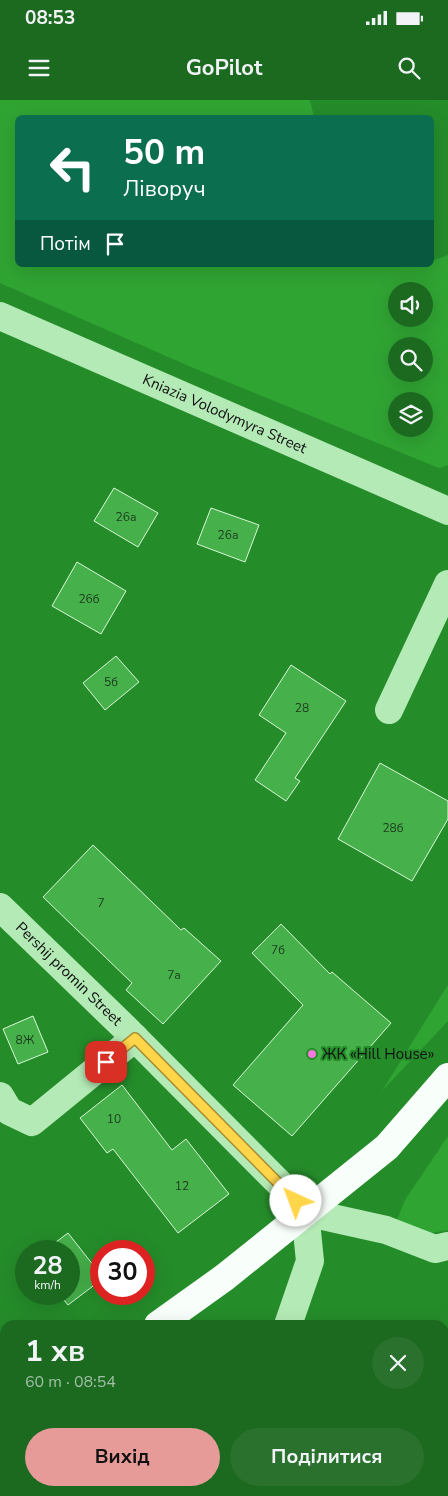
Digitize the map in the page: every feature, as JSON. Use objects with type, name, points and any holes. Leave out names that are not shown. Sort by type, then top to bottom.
[{"type":"main road","points":[[165,1320],[225,1277],[387,1147],[448,1077]]},
{"type":"street","name":"Kniazia Volodymyra Street","points":[[0,316],[445,503]]},
{"type":"street","points":[[389,710],[448,584]]},
{"type":"street","name":"Pershij promin Street","points":[[0,907],[135,1038],[286,1190],[305,1212]]},
{"type":"street","points":[[0,1096],[9,1111],[32,1122],[135,1038]]},
{"type":"street","points":[[290,1320],[310,1261],[305,1212],[386,1230],[435,1249],[448,1246]]},
{"type":"green space","points":[[0,100],[310,100],[314,115],[15,115],[15,267],[434,267],[434,260],[448,255],[448,465],[439,468],[191,367],[0,283]]},
{"type":"green space","points":[[448,985],[448,1021],[382,1091],[441,996]]},
{"type":"green space","points":[[448,1136],[448,1230],[431,1233],[395,1225],[405,1200]]},
{"type":"building","points":[[114,488],[158,513],[138,547],[94,521]]},
{"type":"building","points":[[211,508],[259,525],[245,562],[197,544]]},
{"type":"building","points":[[77,562],[126,591],[101,634],[52,606]]},
{"type":"building","points":[[116,656],[139,682],[105,710],[83,683]]},
{"type":"building","points":[[291,665],[346,701],[295,778],[300,781],[286,801],[255,780],[286,733],[259,715]]},
{"type":"building","points":[[380,763],[448,801],[448,819],[412,881],[338,839]]},
{"type":"building","points":[[93,845],[181,930],[184,928],[221,961],[163,1024],[126,990],[132,983],[43,897]]},
{"type":"building","name":"ЖК «Hill House»","points":[[281,924],[330,974],[332,972],[391,1023],[292,1136],[233,1085],[303,1005],[252,953]]},
{"type":"building","points":[[33,1016],[48,1052],[18,1064],[3,1029]]},
{"type":"building","points":[[122,1085],[172,1150],[186,1139],[229,1194],[178,1233],[113,1149],[107,1153],[80,1118]]},
{"type":"building","points":[[68,1233],[74,1240],[59,1240]]},
{"type":"building","points":[[80,1248],[90,1261],[90,1288],[80,1296]]},
{"type":"place","name":"ЖК «Hill House»","points":[[312,1054]]},
{"type":"route","points":[[106,1062],[135,1038],[296,1201]]}]
